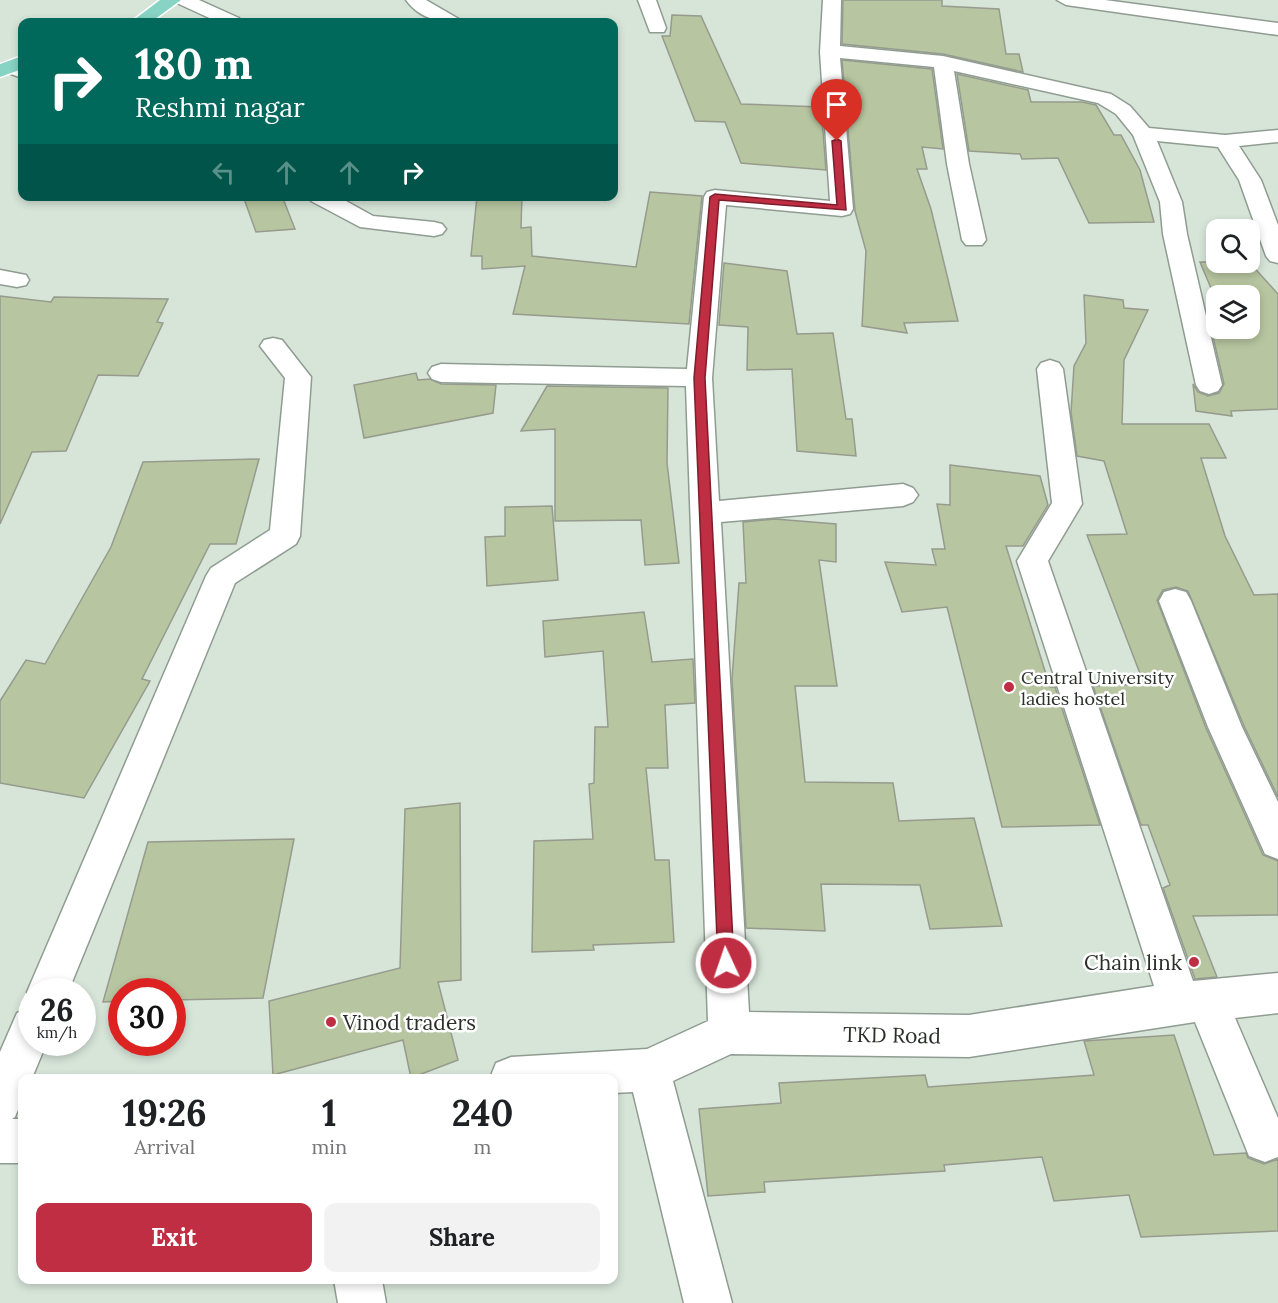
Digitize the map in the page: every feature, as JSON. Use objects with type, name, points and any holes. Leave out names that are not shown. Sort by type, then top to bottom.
[{"type":"main road","points":[[146,18],[172,0]]},
{"type":"street","points":[[185,0],[223,18]]},
{"type":"street","points":[[415,0],[430,12],[445,18]]},
{"type":"street","points":[[647,0],[657,27]]},
{"type":"street","points":[[729,1033],[699,378],[715,197],[842,208],[830,52],[832,0]]},
{"type":"street","points":[[1066,0],[1278,28]]},
{"type":"street","points":[[830,52],[859,51],[943,62],[1104,98],[1123,111],[1143,134],[1171,201],[1175,234],[1209,385]]},
{"type":"street","points":[[943,62],[958,164],[974,240]]},
{"type":"street","points":[[1143,134],[1225,141],[1278,136]]},
{"type":"street","points":[[1225,141],[1250,180],[1278,256]]},
{"type":"street","points":[[328,201],[368,222],[434,229]]},
{"type":"street","points":[[53,978],[222,576],[285,536],[298,377],[273,346]]},
{"type":"street","points":[[1050,369],[1067,504],[1032,561],[1194,1001],[1265,1140]]},
{"type":"street","points":[[441,373],[699,378]]},
{"type":"street","points":[[705,513],[903,495]]},
{"type":"street","points":[[1175,601],[1226,727],[1278,842]]},
{"type":"street","name":"TKD Road","points":[[580,1074],[649,1070],[729,1033],[969,1036],[1194,1001],[1278,993]]},
{"type":"street","points":[[0,1102],[20,1056]]},
{"type":"street","points":[[649,1070],[708,1303]]},
{"type":"street","points":[[0,1141],[18,1140]]},
{"type":"street","points":[[359,1284],[362,1303]]},
{"type":"building","points":[[843,0],[942,0],[942,6],[999,9],[1006,54],[1019,54],[1023,72],[943,54],[842,44]]},
{"type":"building","points":[[672,15],[701,16],[741,104],[821,107],[826,170],[741,163],[725,122],[695,121],[662,36],[670,36]]},
{"type":"building","points":[[842,60],[932,69],[943,149],[922,147],[927,169],[917,169],[931,209],[958,321],[904,323],[907,333],[862,326],[866,251],[855,211]]},
{"type":"building","points":[[957,74],[1028,90],[1031,102],[1082,102],[1096,105],[1114,135],[1121,135],[1140,170],[1154,222],[1089,223],[1058,158],[1022,159],[1020,154],[969,151]]},
{"type":"building","points":[[650,192],[702,196],[689,324],[513,314],[525,266],[482,269],[482,256],[471,256],[476,201],[522,201],[521,228],[531,227],[532,256],[636,267]]},
{"type":"building","points":[[245,201],[284,201],[295,229],[256,232]]},
{"type":"building","points":[[1200,262],[1206,262],[1206,273],[1259,273],[1278,294],[1278,409],[1231,411],[1232,416],[1196,411],[1193,384],[1198,392],[1208,396],[1219,393],[1224,384],[1214,339],[1260,339],[1260,285],[1210,285]]},
{"type":"building","points":[[724,263],[787,271],[797,334],[833,333],[846,419],[852,419],[856,456],[797,451],[792,369],[747,370],[748,327],[719,325]]},
{"type":"building","points":[[1084,295],[1123,300],[1124,308],[1148,310],[1124,360],[1122,424],[1209,424],[1226,458],[1201,458],[1225,536],[1254,595],[1278,594],[1278,797],[1244,726],[1188,591],[1176,587],[1163,590],[1157,600],[1206,728],[1263,855],[1278,861],[1278,915],[1193,916],[1217,977],[1195,979],[1163,888],[1170,885],[1148,825],[1141,825],[1093,686],[1144,684],[1087,535],[1127,534],[1104,461],[1077,456],[1071,412],[1074,366],[1086,343]]},
{"type":"building","points":[[0,296],[51,302],[54,297],[168,299],[157,322],[163,323],[138,376],[98,375],[66,451],[32,452],[0,524]]},
{"type":"building","points":[[416,373],[418,380],[430,379],[441,384],[496,385],[493,413],[364,438],[354,385]]},
{"type":"building","points":[[547,386],[668,388],[667,463],[679,563],[645,565],[641,520],[555,521],[555,429],[521,431]]},
{"type":"building","points":[[259,459],[236,544],[210,544],[142,679],[150,681],[84,798],[0,783],[0,701],[26,660],[45,664],[111,547],[143,462]]},
{"type":"building","name":"Central University ladies hostel","points":[[950,465],[1040,476],[1048,505],[1023,546],[1006,546],[1050,687],[1055,687],[1100,825],[1002,827],[947,607],[902,612],[885,562],[936,565],[932,549],[945,549],[937,504],[950,505]]},
{"type":"building","points":[[552,506],[558,580],[487,586],[485,537],[505,536],[505,507]]},
{"type":"building","points":[[775,519],[836,524],[836,562],[819,560],[837,686],[795,686],[805,782],[893,783],[899,821],[974,818],[1002,926],[930,929],[920,885],[821,884],[825,931],[746,928],[732,679],[739,583],[746,583],[743,522]]},
{"type":"building","points":[[644,612],[652,662],[693,659],[695,703],[665,705],[668,768],[646,768],[655,860],[669,860],[674,942],[593,945],[594,950],[532,952],[534,841],[593,839],[589,784],[594,783],[595,727],[608,727],[603,651],[545,657],[543,621]]},
{"type":"building","points":[[460,803],[461,980],[438,982],[458,1060],[421,1074],[410,1074],[403,1040],[273,1074],[269,1001],[400,968],[405,809]]},
{"type":"building","points":[[294,839],[263,998],[186,1000],[186,978],[110,978],[148,842]]},
{"type":"building","points":[[108,984],[108,1002],[103,1002]]},
{"type":"building","points":[[1174,1035],[1214,1155],[1246,1153],[1248,1158],[1264,1164],[1278,1159],[1278,1231],[1141,1237],[1129,1195],[1054,1201],[1042,1157],[944,1165],[945,1171],[764,1182],[765,1192],[708,1196],[699,1109],[781,1103],[779,1083],[925,1075],[928,1087],[1094,1075],[1084,1041]]},
{"type":"place","name":"Central University ladies hostel","points":[[1009,687]]},
{"type":"place","name":"Chain link","points":[[1194,962]]},
{"type":"place","name":"Vinod traders","points":[[331,1022]]},
{"type":"route","points":[[726,963],[699,378],[715,197],[842,208],[837,141]]}]
